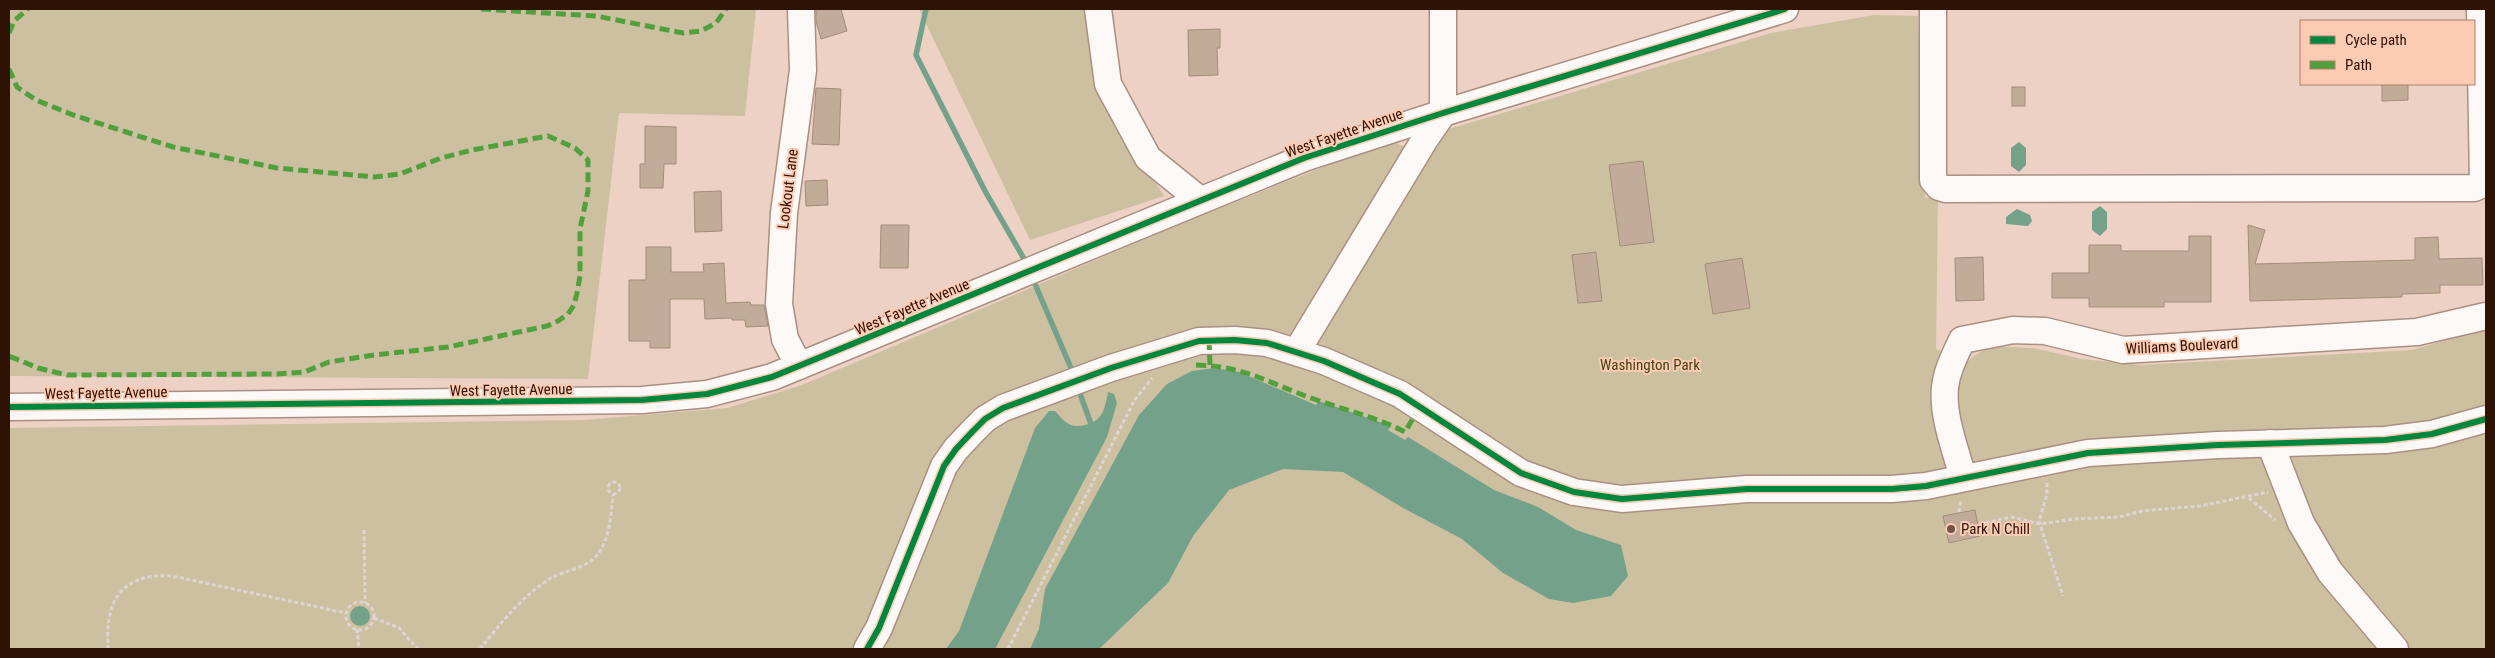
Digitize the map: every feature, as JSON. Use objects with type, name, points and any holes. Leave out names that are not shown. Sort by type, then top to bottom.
[{"type":"street","name":"Lookout Lane","points":[[799,366],[785,339],[779,304],[784,213],[803,70],[801,9]]},
{"type":"street","points":[[1098,9],[1108,84],[1148,158],[1200,200]]},
{"type":"street","points":[[1296,351],[1425,139],[1443,113],[1443,9]]},
{"type":"street","name":"West Fayette Avenue","points":[[9,407],[642,400],[707,394],[745,386],[799,366],[1304,158],[1779,9]]},
{"type":"street","points":[[1933,9],[1933,180],[1939,187],[1946,189],[1986,189],[2474,188],[2483,184],[2480,9]]},
{"type":"street","name":"Williams Boulevard","points":[[1963,478],[1946,409],[1945,387],[1950,366],[1962,340],[2013,330],[2045,331],[2122,350],[2418,332],[2486,316]]},
{"type":"street","points":[[867,649],[883,619],[944,466],[956,449],[985,419],[1003,408],[1062,386],[1199,341],[1235,340],[1267,343],[1296,351],[1400,394],[1521,473],[1582,493],[1622,499],[1747,489],[1892,489],[1926,486],[2088,453],[2125,449],[2386,440],[2432,434],[2486,419]]},
{"type":"street","points":[[2270,443],[2301,523],[2330,572],[2395,649]]},
{"type":"path","points":[[1008,649],[1134,401],[1155,375]]},
{"type":"path","points":[[2047,480],[2048,491],[2042,508],[2040,524],[2063,596]]},
{"type":"path","points":[[480,649],[537,588],[566,571],[585,565],[598,556],[608,532],[613,495],[608,487],[614,482],[618,483],[620,488],[618,493],[613,495]]},
{"type":"path","points":[[1979,524],[2012,517],[2040,524],[2074,519],[2119,517],[2142,511],[2200,506],[2261,495],[2287,484]]},
{"type":"path","points":[[2248,497],[2275,520]]},
{"type":"path","points":[[364,530],[365,603],[373,611],[374,618],[366,629],[357,629],[349,625],[346,613],[351,605],[365,603]]},
{"type":"path","points":[[108,649],[110,613],[117,597],[137,579],[155,574],[346,613]]},
{"type":"path","points":[[374,618],[399,628],[418,649]]},
{"type":"path","points":[[357,629],[359,649]]},
{"type":"green space","points":[[9,9],[756,9],[745,116],[619,113],[588,379],[9,376]]},
{"type":"green space","points":[[919,9],[1088,9],[1093,82],[1164,196],[1030,240]]},
{"type":"green space","name":"Washington Park","points":[[1874,15],[1918,16],[1925,198],[1938,198],[1936,349],[1965,363],[1989,346],[2033,348],[2082,359],[2141,365],[2412,350],[2486,329],[2486,649],[9,649],[9,428],[584,420],[727,408],[802,385],[1190,220],[1351,156],[1395,142],[1402,146],[1444,135],[1449,129],[1771,33]]},
{"type":"shaded area","points":[[2019,142],[2026,148],[2026,165],[2019,172],[2011,166],[2011,148]]},
{"type":"shaded area","points":[[2100,206],[2107,212],[2107,229],[2100,236],[2092,230],[2092,212]]},
{"type":"shaded area","points":[[2017,209],[2030,215],[2032,221],[2028,226],[2006,224],[2006,217]]},
{"type":"shaded area","points":[[1214,368],[1239,372],[1316,405],[1319,401],[1391,426],[1388,430],[1405,440],[1408,437],[1494,490],[1538,507],[1576,530],[1621,545],[1628,576],[1611,596],[1573,603],[1549,599],[1503,573],[1462,539],[1405,509],[1343,472],[1283,469],[1229,490],[1193,536],[1168,583],[1099,649],[1030,649],[1039,629],[1045,589],[1139,415],[1167,384],[1192,371]]},
{"type":"shaded area","points":[[1108,392],[1114,394],[1117,403],[1107,437],[995,649],[946,649],[959,631],[1035,428],[1049,411],[1055,411],[1065,422],[1073,426],[1091,423],[1102,413]]},
{"type":"shaded area","points":[[360,606],[367,609],[370,616],[367,623],[360,626],[353,623],[350,616],[353,609]]},
{"type":"building","points":[[816,9],[841,9],[847,31],[821,39],[816,21]]},
{"type":"building","points":[[1220,29],[1220,48],[1217,48],[1218,75],[1189,76],[1188,30]]},
{"type":"building","points":[[2382,85],[2408,85],[2408,100],[2382,101]]},
{"type":"building","points":[[2012,87],[2025,87],[2025,106],[2012,106]]},
{"type":"building","points":[[816,88],[841,89],[839,145],[812,144]]},
{"type":"building","points":[[645,126],[676,127],[676,164],[664,164],[663,188],[640,188],[640,164],[645,164]]},
{"type":"building","points":[[1643,161],[1654,242],[1620,246],[1609,165]]},
{"type":"building","points":[[827,180],[828,205],[806,206],[805,181]]},
{"type":"building","points":[[721,191],[722,231],[695,232],[694,192]]},
{"type":"building","points":[[881,225],[909,225],[908,268],[880,268]]},
{"type":"building","points":[[2248,225],[2265,230],[2255,264],[2415,260],[2415,238],[2438,237],[2439,259],[2482,258],[2483,285],[2440,285],[2440,293],[2402,294],[2402,297],[2250,301]]},
{"type":"building","points":[[2189,236],[2211,236],[2211,302],[2164,302],[2164,307],[2089,307],[2089,298],[2052,298],[2052,273],[2089,273],[2089,245],[2121,245],[2121,251],[2189,251]]},
{"type":"building","points":[[646,247],[671,247],[671,272],[704,272],[703,264],[724,263],[726,303],[750,302],[751,305],[764,305],[768,326],[746,327],[745,320],[732,320],[732,318],[705,319],[704,299],[670,299],[670,348],[650,348],[650,341],[629,341],[629,280],[646,280]]},
{"type":"building","points":[[1596,252],[1602,301],[1578,303],[1572,255]]},
{"type":"building","points":[[1983,257],[1984,300],[1956,301],[1955,258]]},
{"type":"building","points":[[1742,258],[1750,308],[1713,314],[1705,264]]},
{"type":"building","points":[[1975,510],[1980,536],[1949,543],[1943,516]]},
{"type":"waterway","points":[[926,9],[916,55],[985,191],[1027,264]]},
{"type":"waterway","points":[[1032,277],[1074,375]]},
{"type":"waterway","points":[[1078,388],[1091,424]]},
{"type":"marked path","points":[[9,33],[14,21],[28,9]]},
{"type":"marked path","points":[[481,9],[596,16],[683,33],[701,31],[716,23],[726,9]]},
{"type":"marked path","points":[[9,69],[17,87],[36,100],[73,115],[173,147],[277,168],[375,177],[400,174],[441,158],[472,150],[548,136],[575,148],[588,160],[588,191],[580,229],[580,276],[577,293],[574,305],[568,314],[547,326],[448,347],[329,362],[304,372],[277,374],[67,375],[38,368],[9,356]]},
{"type":"marked path","points":[[1209,340],[1210,365]]},
{"type":"marked path","points":[[1196,365],[1214,366],[1244,372],[1314,399],[1372,418],[1405,432],[1415,415]]},
{"type":"cycle path","points":[[9,407],[642,400],[707,394],[772,377],[1304,158],[1443,113],[1785,9]]},
{"type":"cycle path","points":[[867,649],[879,628],[944,466],[956,449],[985,419],[1003,408],[1111,368],[1199,341],[1235,340],[1267,343],[1324,361],[1400,394],[1521,473],[1574,492],[1622,499],[1747,489],[1892,489],[1926,486],[2088,453],[2218,445],[2385,440],[2432,434],[2486,419]]},
{"type":"place","name":"Park N Chill","points":[[1951,529]]}]
